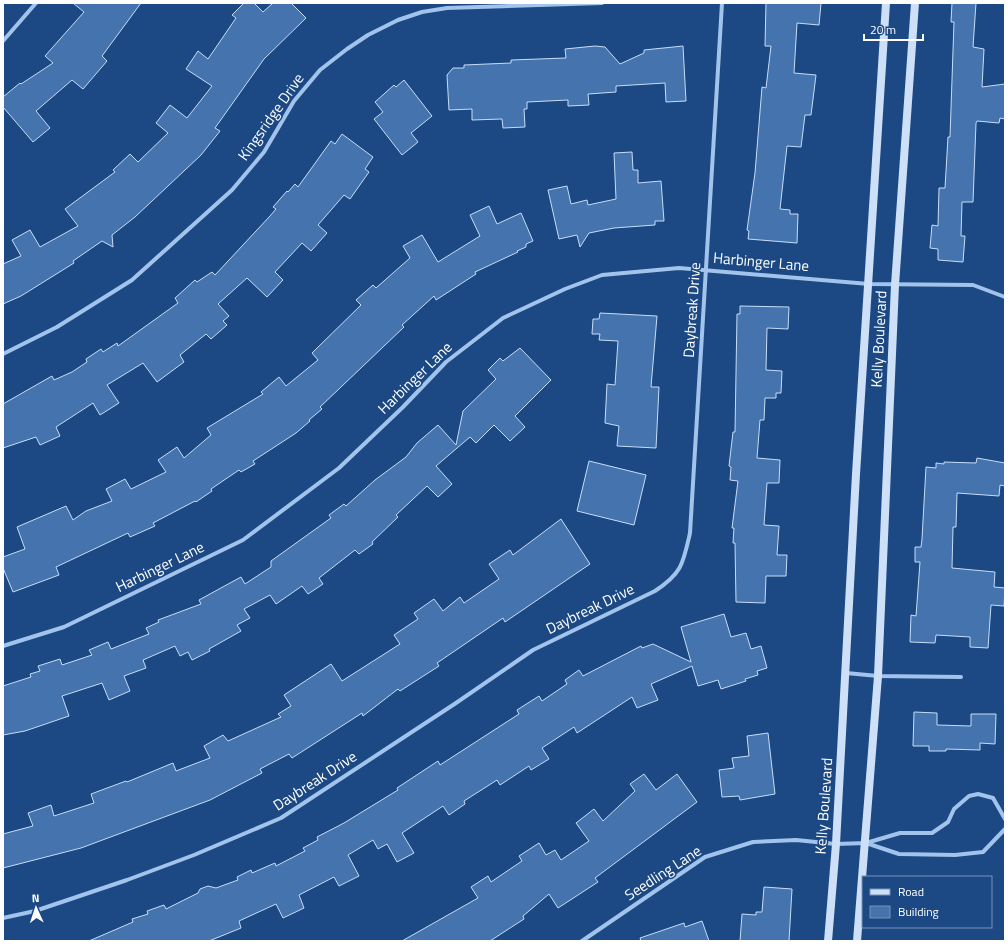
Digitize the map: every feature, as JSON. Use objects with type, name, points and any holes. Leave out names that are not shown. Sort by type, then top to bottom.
[{"type":"main road","name":"Kelly Boulevard","points":[[828,941],[836,844],[856,474],[886,3]]},
{"type":"main road","name":"Kelly Boulevard","points":[[857,941],[861,876],[866,843],[878,676],[895,285],[915,3]]},
{"type":"street","points":[[3,41],[36,3]]},
{"type":"street","name":"Kingsridge Drive","points":[[3,354],[57,327],[132,280],[232,190],[264,152],[294,101],[320,70],[368,35],[398,20],[422,12],[447,8],[602,3]]},
{"type":"street","name":"Daybreak Drive","points":[[3,918],[35,911],[127,880],[194,855],[281,818],[456,703],[533,650],[655,591],[671,580],[684,563],[690,533],[722,3]]},
{"type":"street","name":"Harbinger Lane","points":[[3,646],[64,627],[242,540],[339,468],[403,407],[446,362],[503,318],[565,289],[602,275],[665,269],[707,270],[869,284],[973,286],[1005,297]]},
{"type":"street","points":[[846,673],[878,676],[961,677]]},
{"type":"street","points":[[866,843],[900,833],[932,833],[948,822],[954,809],[969,796],[978,794],[993,798],[1005,819]]},
{"type":"street","points":[[866,843],[899,854],[955,855],[982,852],[1005,829]]},
{"type":"street","name":"Seedling Lane","points":[[584,940],[705,857],[754,842],[796,840],[836,844],[866,843]]},
{"type":"building","points":[[73,3],[141,3],[102,56],[107,61],[83,89],[72,80],[36,111],[50,128],[33,142],[3,107],[3,97],[20,83],[21,84],[53,63],[45,56],[84,12]]},
{"type":"building","points":[[244,3],[254,3],[263,12],[273,3],[291,3],[306,18],[264,59],[215,128],[220,131],[201,155],[135,217],[112,235],[113,247],[102,241],[73,261],[74,263],[21,296],[3,304],[3,264],[21,256],[12,240],[30,230],[40,247],[78,226],[65,209],[115,172],[113,170],[130,154],[138,162],[168,133],[156,123],[170,105],[187,118],[212,86],[186,69],[198,51],[208,59],[236,18],[232,15]]},
{"type":"building","points":[[766,3],[821,3],[819,25],[797,23],[794,73],[816,75],[811,115],[805,115],[801,147],[787,146],[780,209],[790,210],[790,214],[798,214],[797,243],[748,239],[749,231],[747,230],[755,173],[762,87],[766,88],[771,46],[765,46]]},
{"type":"building","points":[[952,3],[976,3],[973,47],[984,49],[982,87],[1005,84],[1005,119],[1000,118],[999,123],[977,121],[976,123],[973,202],[962,202],[961,236],[965,236],[963,262],[938,260],[938,249],[930,248],[932,225],[938,226],[939,188],[945,188],[948,137],[950,137],[954,22],[951,22]]},
{"type":"building","points":[[595,46],[605,47],[620,64],[644,53],[644,50],[683,46],[686,101],[666,102],[665,83],[616,86],[616,92],[588,94],[589,105],[568,106],[568,100],[527,102],[527,109],[524,109],[525,127],[503,128],[502,119],[472,120],[472,109],[449,110],[447,75],[453,68],[464,68],[464,65],[511,63],[511,60],[566,58],[565,49]]},
{"type":"building","points":[[404,80],[432,116],[411,133],[418,142],[402,155],[374,119],[383,112],[375,102],[394,85],[396,87]]},
{"type":"building","points":[[342,134],[373,157],[365,169],[369,172],[350,199],[344,195],[318,225],[327,233],[311,251],[302,243],[275,272],[283,280],[267,297],[247,278],[218,304],[229,316],[223,321],[227,325],[211,339],[206,334],[180,355],[184,362],[157,382],[143,363],[107,385],[119,403],[100,415],[93,403],[56,427],[60,436],[40,445],[36,437],[3,448],[3,404],[52,376],[54,380],[72,372],[87,362],[86,359],[101,349],[103,352],[117,343],[118,346],[178,303],[175,298],[195,280],[197,282],[212,272],[215,275],[276,209],[273,207],[287,191],[288,192],[295,184],[298,187],[331,141],[335,144]]},
{"type":"building","points":[[632,152],[633,170],[638,170],[638,183],[661,181],[664,221],[655,221],[655,225],[614,228],[589,233],[580,247],[577,235],[559,239],[548,190],[567,186],[571,204],[587,200],[588,205],[616,199],[614,153]]},
{"type":"building","points":[[489,206],[497,224],[521,213],[533,241],[526,244],[526,247],[517,251],[518,252],[475,272],[476,274],[436,300],[434,296],[402,325],[404,327],[320,407],[322,409],[309,420],[310,421],[296,433],[253,461],[255,464],[241,472],[239,470],[211,489],[212,491],[196,502],[195,501],[153,523],[155,526],[130,537],[128,533],[56,567],[59,575],[13,592],[3,568],[3,557],[25,549],[17,527],[66,506],[73,520],[86,511],[112,501],[106,489],[125,479],[131,489],[166,472],[158,460],[177,447],[184,458],[211,435],[207,428],[263,394],[261,392],[279,377],[286,386],[318,360],[312,353],[361,305],[356,300],[373,285],[376,288],[410,258],[403,246],[422,235],[438,262],[480,236],[470,215]]},
{"type":"building","points":[[740,306],[789,307],[788,329],[767,328],[766,370],[782,371],[781,393],[776,393],[776,398],[765,398],[764,420],[760,420],[757,458],[780,460],[779,483],[767,483],[764,525],[779,526],[777,555],[787,555],[786,576],[766,576],[765,603],[736,602],[735,543],[733,543],[734,528],[732,528],[738,481],[730,480],[731,467],[729,466],[733,432],[735,432],[737,314],[740,314]]},
{"type":"building","points":[[600,313],[657,316],[651,387],[659,387],[656,448],[617,446],[619,426],[605,423],[607,384],[615,385],[618,341],[599,340],[600,334],[592,334],[593,319],[599,319]]},
{"type":"building","points":[[520,348],[551,380],[515,416],[525,427],[510,441],[494,425],[476,443],[470,437],[436,466],[452,484],[438,497],[427,486],[396,515],[398,517],[372,542],[373,544],[359,554],[355,550],[319,578],[323,584],[308,594],[302,586],[276,604],[270,595],[244,609],[250,618],[237,625],[241,631],[209,649],[210,651],[192,660],[188,652],[180,656],[175,646],[143,660],[146,668],[124,676],[130,691],[109,700],[102,683],[62,696],[69,716],[25,731],[3,735],[3,686],[31,677],[30,674],[40,671],[38,666],[60,659],[62,665],[92,655],[89,650],[108,642],[111,649],[149,634],[146,628],[159,622],[158,620],[201,604],[199,600],[241,577],[245,584],[271,567],[271,561],[331,518],[329,515],[344,504],[346,506],[375,480],[406,457],[417,443],[438,425],[456,445],[463,411],[496,379],[488,370],[500,358],[503,361]]},
{"type":"building","points":[[977,458],[1005,463],[1005,486],[1000,485],[999,496],[957,493],[956,527],[953,527],[952,568],[995,572],[994,587],[1005,588],[1004,606],[991,605],[988,648],[970,647],[970,637],[936,635],[935,643],[910,642],[911,615],[916,616],[920,562],[915,562],[915,547],[921,547],[926,467],[936,468],[936,463],[944,464],[944,462],[976,463]]},
{"type":"building","points":[[589,461],[646,475],[634,525],[577,511]]},
{"type":"building","points":[[561,519],[590,564],[505,622],[503,618],[437,663],[439,666],[400,691],[398,689],[363,716],[362,713],[292,758],[289,754],[260,769],[262,773],[210,800],[81,848],[3,868],[3,834],[33,826],[28,813],[51,805],[54,816],[94,803],[91,794],[126,781],[127,782],[173,763],[176,771],[210,758],[204,746],[223,735],[228,741],[281,717],[278,714],[291,706],[284,695],[331,664],[342,681],[400,644],[394,635],[418,619],[414,613],[434,599],[443,611],[460,597],[464,603],[499,579],[489,564],[510,550],[513,555]]},
{"type":"building","points":[[724,614],[731,637],[746,633],[751,649],[761,646],[767,668],[757,671],[758,675],[745,679],[746,681],[721,689],[718,680],[698,686],[692,666],[651,684],[658,700],[637,708],[632,697],[577,733],[574,727],[542,748],[549,759],[531,770],[529,766],[500,785],[497,780],[464,801],[465,804],[449,815],[443,806],[402,833],[414,853],[397,862],[387,844],[378,849],[373,840],[348,855],[359,876],[339,886],[334,877],[299,895],[304,908],[283,918],[276,904],[239,921],[241,928],[209,941],[89,941],[133,922],[132,919],[148,914],[147,911],[164,905],[166,909],[198,893],[200,889],[208,886],[216,888],[238,880],[237,877],[251,870],[252,873],[275,863],[276,866],[305,851],[303,848],[318,840],[317,837],[344,823],[398,790],[397,788],[438,761],[440,765],[519,714],[517,710],[539,696],[542,701],[567,684],[565,680],[579,670],[583,676],[641,646],[642,648],[653,644],[691,662],[681,627]]},
{"type":"building","points":[[914,712],[937,713],[937,725],[971,726],[971,714],[996,714],[995,744],[980,743],[980,750],[946,749],[946,751],[929,751],[929,746],[913,746]]},
{"type":"building","points":[[768,733],[775,794],[740,800],[739,796],[722,797],[719,770],[734,768],[732,758],[749,756],[747,736]]},
{"type":"building","points":[[644,774],[656,790],[677,774],[697,802],[595,878],[598,882],[558,908],[549,894],[523,916],[524,919],[490,941],[402,941],[478,898],[471,887],[488,876],[491,882],[522,861],[519,856],[539,843],[546,855],[555,850],[561,860],[589,841],[576,823],[594,809],[603,821],[635,791],[630,784]]},
{"type":"building","points":[[764,887],[792,889],[789,941],[740,941],[742,914],[756,915],[756,912],[762,912]]},
{"type":"building","points":[[702,921],[709,941],[641,941],[640,938],[684,923],[685,927]]}]
